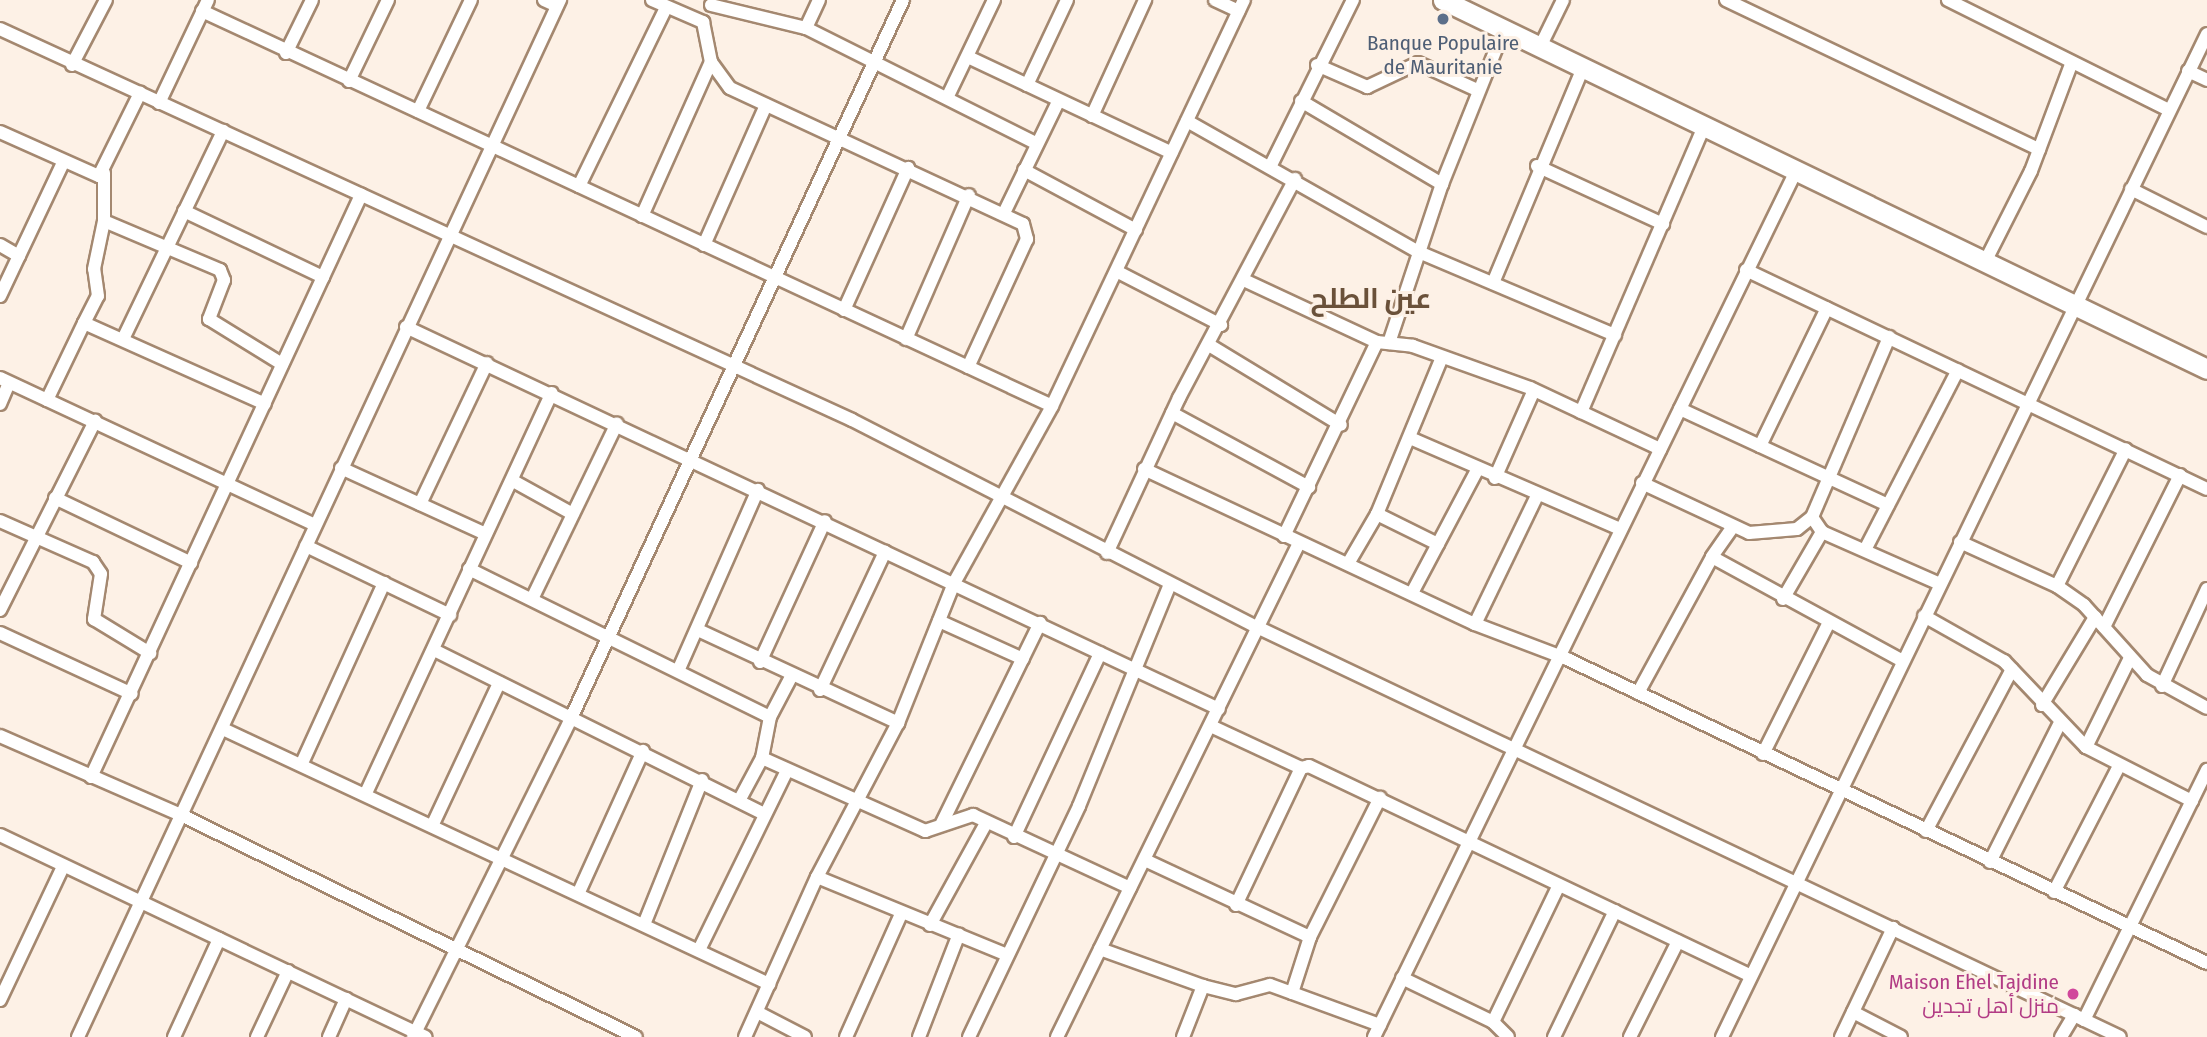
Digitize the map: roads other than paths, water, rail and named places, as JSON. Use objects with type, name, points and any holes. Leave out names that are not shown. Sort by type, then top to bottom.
[{"type":"main road","points":[[1447,1],[2207,369]]},
{"type":"street","points":[[72,65],[106,0]]},
{"type":"street","points":[[286,53],[312,0]]},
{"type":"street","points":[[349,82],[388,0]]},
{"type":"street","points":[[418,111],[471,0]]},
{"type":"street","points":[[78,1037],[144,906],[181,815],[558,3],[544,0]]},
{"type":"street","points":[[652,0],[703,22]]},
{"type":"street","points":[[806,28],[819,0]]},
{"type":"street","points":[[1,837],[62,869],[288,971],[418,1035],[572,716],[772,277],[903,0]]},
{"type":"street","points":[[947,98],[993,0]]},
{"type":"street","points":[[1027,85],[1067,0]]},
{"type":"street","points":[[1092,116],[1145,0]]},
{"type":"street","points":[[745,1037],[817,877],[859,803],[898,723],[954,583],[1052,406],[1118,272],[1242,6],[1215,0]]},
{"type":"street","points":[[1271,165],[1317,65],[1353,0]]},
{"type":"street","points":[[1540,47],[1563,0]]},
{"type":"street","points":[[1726,0],[2039,149]]},
{"type":"street","points":[[1948,0],[2169,110]]},
{"type":"street","points":[[968,367],[1027,239],[1023,224],[1005,211],[730,88],[710,62],[703,22],[712,3],[806,28],[1036,144]]},
{"type":"street","points":[[159,103],[205,5],[286,53],[418,111],[1052,406]]},
{"type":"street","points":[[579,186],[666,8]]},
{"type":"street","points":[[0,29],[72,65],[140,93],[734,364],[1257,627],[2120,1037]]},
{"type":"street","points":[[1284,537],[1383,342],[1477,90],[1504,29]]},
{"type":"street","points":[[1722,1037],[1838,790],[2207,34]]},
{"type":"street","points":[[968,57],[1172,153]]},
{"type":"street","points":[[642,216],[710,62]]},
{"type":"street","points":[[1985,262],[2039,149],[2072,62]]},
{"type":"street","points":[[1317,65],[1367,87],[1418,63],[1477,90]]},
{"type":"street","points":[[1493,283],[1537,166],[1583,68]]},
{"type":"street","points":[[2189,71],[2207,80]]},
{"type":"street","points":[[47,400],[98,296],[94,269],[104,221],[104,173],[140,93]]},
{"type":"street","points":[[1005,211],[1059,100]]},
{"type":"street","points":[[1301,101],[1442,184]]},
{"type":"street","points":[[704,245],[766,105]]},
{"type":"street","points":[[1187,121],[1271,165],[1419,251],[1615,335]]},
{"type":"street","points":[[1581,412],[1704,126]]},
{"type":"street","points":[[124,337],[223,131]]},
{"type":"street","points":[[0,132],[63,163],[104,173]]},
{"type":"street","points":[[1,294],[63,163]]},
{"type":"street","points":[[1537,166],[1663,224]]},
{"type":"street","points":[[844,310],[908,168]]},
{"type":"street","points":[[1024,170],[1136,230]]},
{"type":"street","points":[[1100,949],[1203,986],[1236,994],[1270,985],[1377,1031],[1796,171]]},
{"type":"street","points":[[1107,553],[1172,413],[1246,281],[1295,179]]},
{"type":"street","points":[[2131,189],[2207,228]]},
{"type":"street","points":[[90,777],[132,694],[361,195]]},
{"type":"street","points":[[906,339],[969,195]]},
{"type":"street","points":[[184,211],[323,277]]},
{"type":"street","points":[[104,221],[168,246],[223,274],[211,321],[282,364]]},
{"type":"street","points":[[0,245],[19,256]]},
{"type":"street","points":[[1746,270],[2207,489]]},
{"type":"street","points":[[1118,272],[1221,325]]},
{"type":"street","points":[[1246,281],[1383,342],[1442,357],[1534,390],[1660,449]]},
{"type":"street","points":[[1760,446],[1827,308]]},
{"type":"street","points":[[84,323],[124,337],[265,404]]},
{"type":"street","points":[[406,327],[825,521],[885,552],[1137,668],[1219,709]]},
{"type":"street","points":[[1642,483],[1732,528],[1797,529],[1812,517],[1826,476],[1889,337]]},
{"type":"street","points":[[1209,345],[1340,425]]},
{"type":"street","points":[[1349,562],[1377,514],[1442,357]]},
{"type":"street","points":[[421,504],[487,363]]},
{"type":"street","points":[[1866,548],[1958,370]]},
{"type":"street","points":[[0,404],[5,380],[315,525]]},
{"type":"street","points":[[1495,478],[1534,390]]},
{"type":"street","points":[[366,793],[469,569],[515,482],[552,393]]},
{"type":"street","points":[[1680,409],[1888,505]]},
{"type":"street","points":[[1172,413],[1310,487]]},
{"type":"street","points":[[0,610],[3,594],[36,537],[95,421]]},
{"type":"street","points":[[532,599],[617,424]]},
{"type":"street","points":[[1410,438],[1536,496],[1620,529]]},
{"type":"street","points":[[2057,586],[2126,449]]},
{"type":"street","points":[[341,468],[486,534]]},
{"type":"street","points":[[1144,469],[1284,537],[1349,562],[1475,624],[1638,693],[2207,964]]},
{"type":"street","points":[[1412,593],[1477,470]]},
{"type":"street","points":[[2104,627],[2180,475]]},
{"type":"street","points":[[515,482],[573,514]]},
{"type":"street","points":[[678,671],[758,490]]},
{"type":"street","points":[[1475,624],[1536,496]]},
{"type":"street","points":[[55,498],[191,563]]},
{"type":"street","points":[[1377,514],[1438,544]]},
{"type":"street","points":[[1812,517],[1822,531],[1866,548],[1940,584]]},
{"type":"street","points":[[760,662],[825,521]]},
{"type":"street","points":[[0,522],[96,565],[101,582],[94,619],[150,653]]},
{"type":"street","points":[[1638,693],[1713,557],[1732,528]]},
{"type":"street","points":[[1783,599],[1822,531]]},
{"type":"street","points":[[1960,542],[2057,586],[2095,617],[2130,658],[2162,686],[2207,708]]},
{"type":"street","points":[[1057,1037],[1213,727],[1257,627],[1299,543]]},
{"type":"street","points":[[306,546],[450,615]]},
{"type":"street","points":[[820,690],[885,552]]},
{"type":"street","points":[[1713,557],[1828,624],[1903,661]]},
{"type":"street","points":[[469,569],[770,717]]},
{"type":"street","points":[[302,764],[384,583]]},
{"type":"street","points":[[970,1037],[1137,668],[1170,584]]},
{"type":"street","points":[[2162,686],[2207,589]]},
{"type":"street","points":[[1924,616],[2012,669],[2059,725],[2086,747],[2192,801]]},
{"type":"street","points":[[2042,705],[2095,617]]},
{"type":"street","points":[[939,621],[1023,659]]},
{"type":"street","points":[[942,823],[1040,623]]},
{"type":"street","points":[[1763,754],[1828,624]]},
{"type":"street","points":[[698,630],[791,677],[898,723]]},
{"type":"street","points":[[0,632],[132,694]]},
{"type":"street","points":[[434,650],[702,780],[765,814]]},
{"type":"street","points":[[1014,837],[1100,653]]},
{"type":"street","points":[[2086,747],[2130,658]]},
{"type":"street","points":[[1926,831],[2012,669]]},
{"type":"street","points":[[740,799],[762,758],[770,717],[791,677]]},
{"type":"street","points":[[433,824],[499,682]]},
{"type":"street","points":[[1990,862],[2059,725]]},
{"type":"street","points":[[1213,727],[1301,768],[1319,768],[1751,976]]},
{"type":"street","points":[[223,729],[645,922],[769,984]]},
{"type":"street","points":[[0,736],[181,815],[636,1037]]},
{"type":"street","points":[[579,892],[643,751]]},
{"type":"street","points":[[762,758],[925,831],[965,814],[1130,888]]},
{"type":"street","points":[[2054,892],[2119,765]]},
{"type":"street","points":[[1236,905],[1301,768]]},
{"type":"street","points":[[699,950],[787,770]]},
{"type":"street","points":[[2061,1037],[2079,1018],[2207,770]]},
{"type":"street","points":[[645,922],[702,780]]},
{"type":"street","points":[[1292,993],[1310,937],[1380,798]]},
{"type":"street","points":[[930,925],[986,823]]},
{"type":"street","points":[[1147,861],[1236,905],[1310,937]]},
{"type":"street","points":[[0,1000],[62,869]]},
{"type":"street","points":[[817,877],[901,914],[959,933],[1007,955]]},
{"type":"street","points":[[1493,1022],[1559,885]]},
{"type":"street","points":[[1554,1037],[1615,911]]},
{"type":"street","points":[[846,1037],[901,914]]},
{"type":"street","points":[[1841,1037],[1893,928]]},
{"type":"street","points":[[919,1037],[959,933]]},
{"type":"street","points":[[174,1037],[219,939]]},
{"type":"street","points":[[1630,1037],[1678,941]]},
{"type":"street","points":[[257,1037],[288,971]]},
{"type":"street","points":[[1402,978],[1493,1022],[1508,1037]]},
{"type":"street","points":[[1187,1036],[1203,986]]},
{"type":"street","points":[[329,1037],[346,999]]},
{"type":"street","points":[[757,1012],[805,1037]]},
{"type":"street","points":[[1853,1012],[1900,1037]]},
{"type":"place","name":"Banque Populaire de Mauritanie","points":[[1443,19]]},
{"type":"place","name":"Maison Ehel Tajdine منزل أهل تجدين","points":[[2073,994]]},
{"type":"district","name":"عين الطلح","points":[[1371,299]]}]
